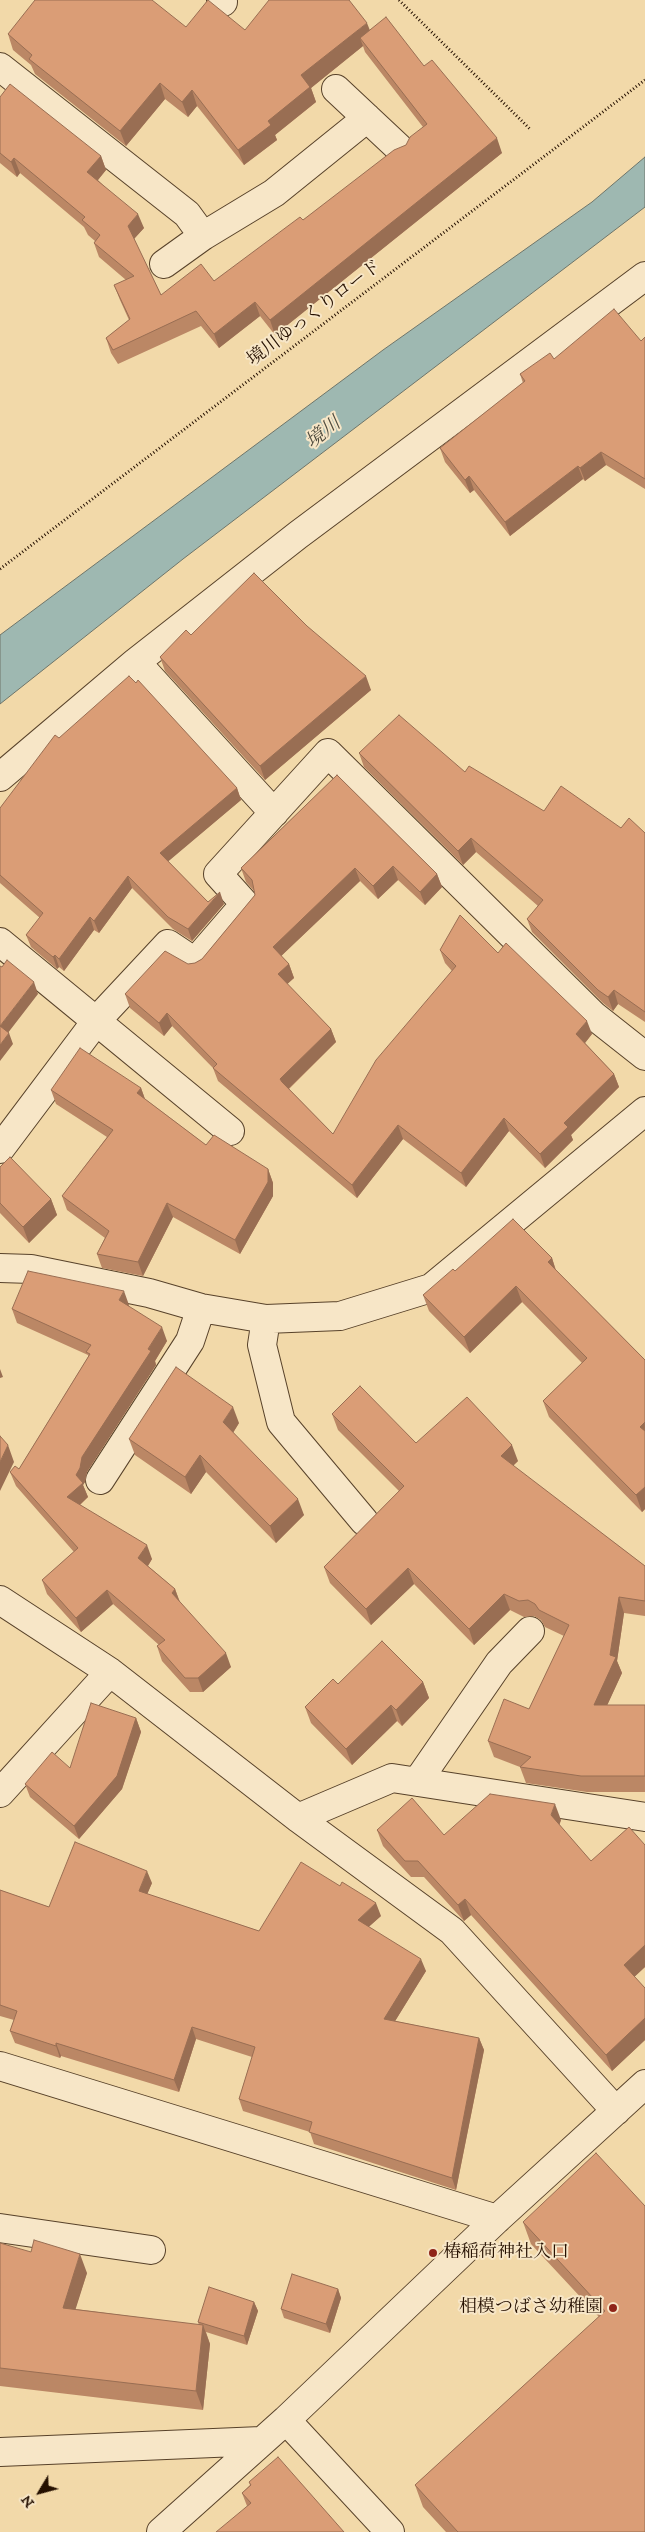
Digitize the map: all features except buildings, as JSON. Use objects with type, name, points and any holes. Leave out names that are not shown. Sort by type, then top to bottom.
[{"type":"street","points":[[0,67],[187,214],[203,236]]},
{"type":"street","points":[[336,89],[400,149]]},
{"type":"street","points":[[164,264],[203,236],[274,192],[367,118]]},
{"type":"street","points":[[0,777],[136,662],[298,535],[641,288]]},
{"type":"street","points":[[136,662],[274,812]]},
{"type":"street","points":[[0,1148],[97,1020],[168,944],[195,962],[245,904],[218,874],[328,752],[593,1015],[645,1056]]},
{"type":"street","points":[[0,942],[230,1131]]},
{"type":"street","points":[[0,1268],[31,1269],[149,1293],[201,1308],[266,1319],[340,1316],[432,1288],[645,1112]]},
{"type":"street","points":[[100,1480],[190,1341],[201,1308]]},
{"type":"street","points":[[266,1319],[262,1345],[281,1422],[364,1521]]},
{"type":"street","points":[[0,1600],[110,1672],[298,1818],[452,1931],[616,2111]]},
{"type":"street","points":[[417,1782],[499,1663],[530,1632]]},
{"type":"street","points":[[0,1793],[110,1672]]},
{"type":"street","points":[[298,1818],[392,1778],[645,1817]]},
{"type":"street","points":[[0,2066],[21,2074],[497,2218]]},
{"type":"street","points":[[161,2532],[286,2420],[497,2218],[645,2084]]},
{"type":"street","points":[[0,2228],[151,2250]]},
{"type":"street","points":[[286,2420],[390,2532]]},
{"type":"street","points":[[0,2452],[261,2441]]},
{"type":"path","points":[[399,0],[530,130]]},
{"type":"path","name":"境川ゆっくりロード","points":[[0,569],[645,80]]},
{"type":"water","name":"境川","points":[[645,157],[645,207],[183,559],[0,704],[0,635],[383,350],[592,202]]},
{"type":"place","name":"椿稲荷神社入口","points":[[433,2253]]},
{"type":"place","name":"相模つばさ幼稚園","points":[[613,2308]]}]
